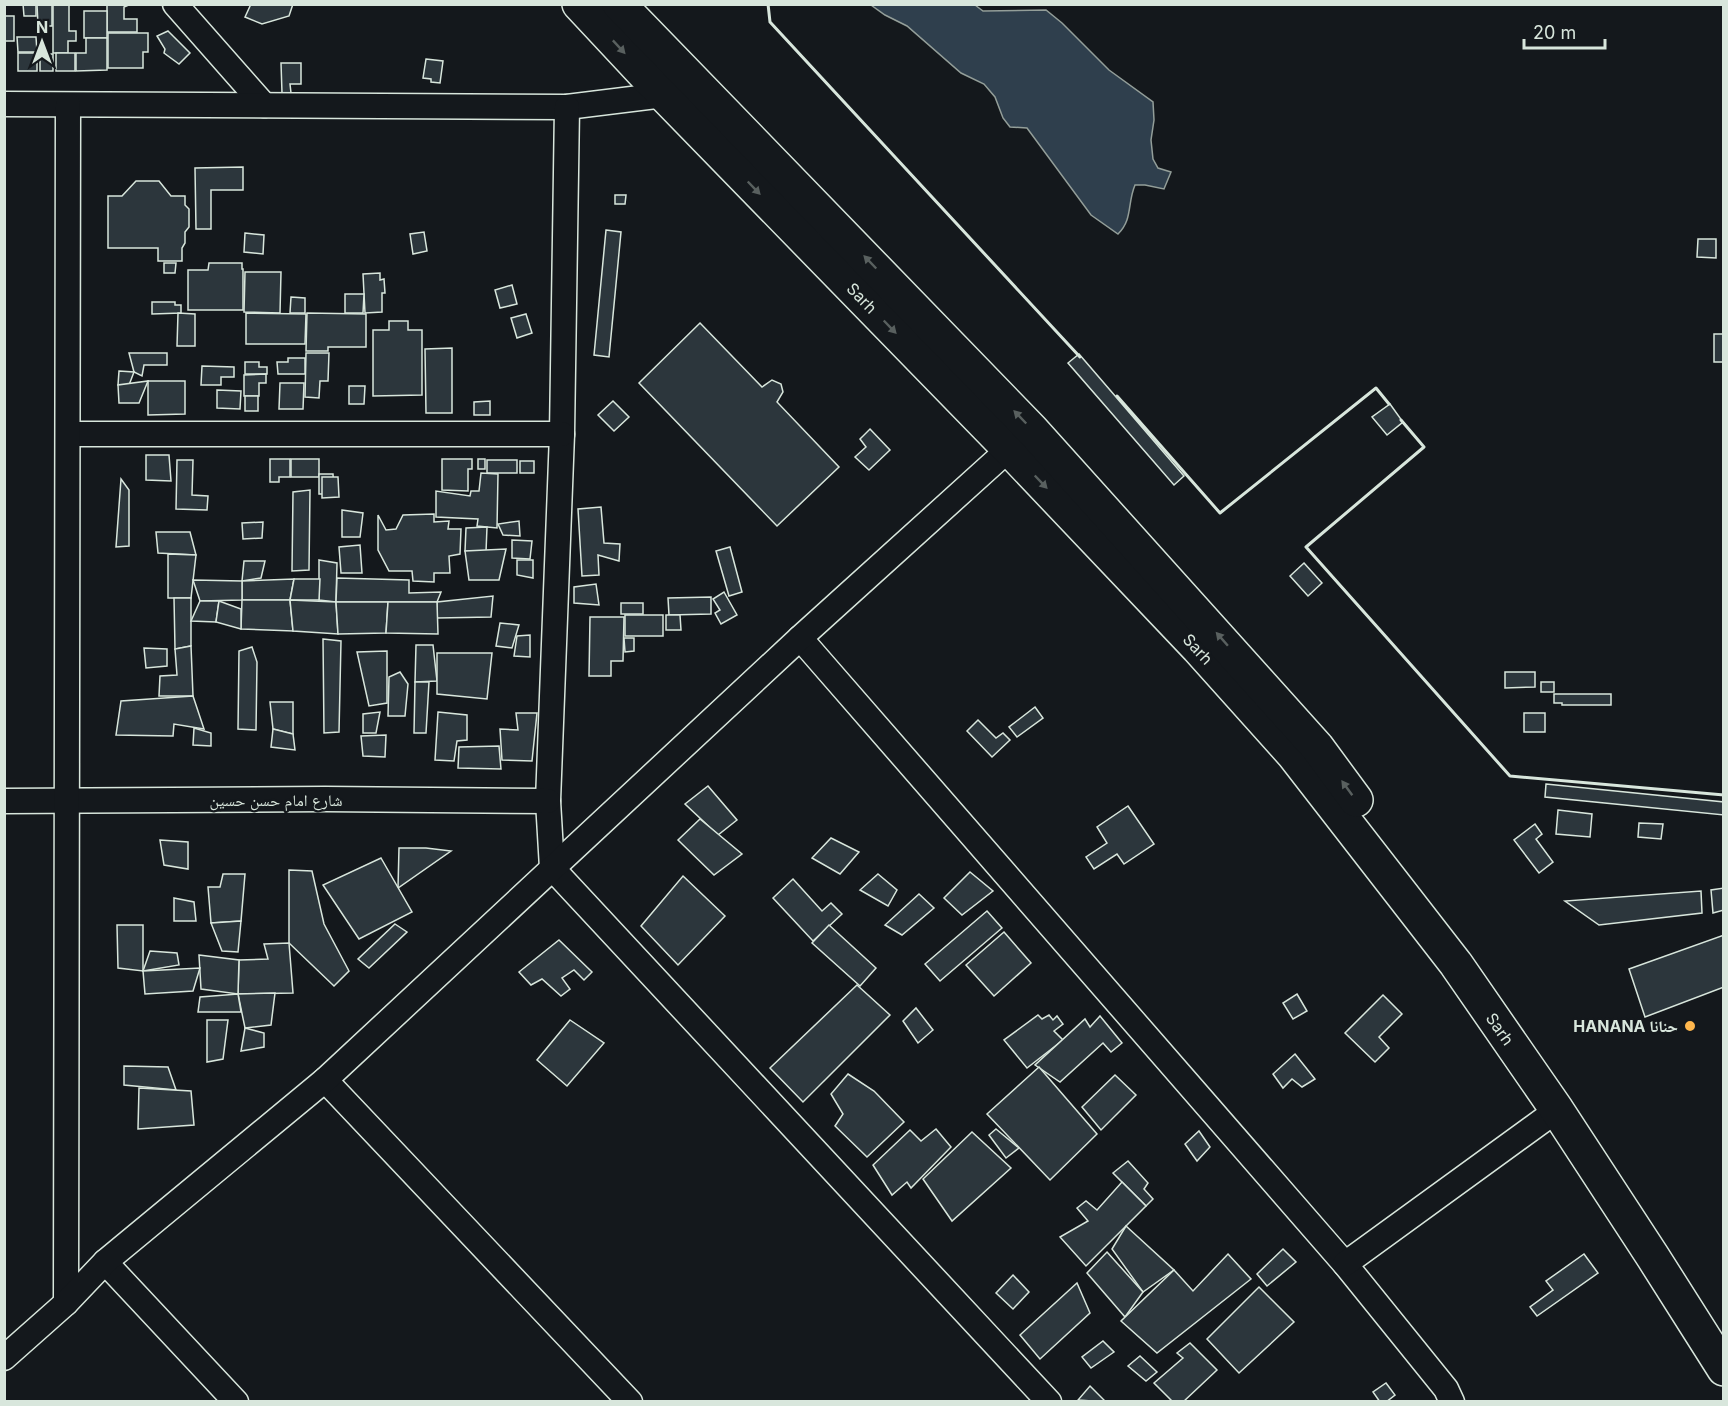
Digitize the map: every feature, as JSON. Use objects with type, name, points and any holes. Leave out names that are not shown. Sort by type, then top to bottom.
[{"type":"highway","name":"Sarh","points":[[579,4],[664,95],[1009,449],[1198,648],[1293,754],[1456,964],[1557,1110],[1724,1370]]},
{"type":"highway","name":"Sarh","points":[[619,4],[1032,430],[1317,747],[1443,911],[1651,1215],[1724,1339]]},
{"type":"street","points":[[175,4],[264,105]]},
{"type":"street","points":[[4,104],[567,107],[664,95]]},
{"type":"street","points":[[66,1303],[65,802],[68,105]]},
{"type":"street","points":[[567,107],[562,434],[548,801],[552,868],[1049,1401]]},
{"type":"street","points":[[68,434],[562,434]]},
{"type":"street","points":[[4,1358],[66,1303],[105,1262],[325,1080],[800,638],[1009,449]]},
{"type":"street","points":[[800,638],[1345,1264],[1446,1389],[1452,1401]]},
{"type":"street","name":"شارع امام حسن حسين","points":[[4,801],[325,799],[548,801]]},
{"type":"street","points":[[325,1080],[630,1401]]},
{"type":"street","points":[[1345,1264],[1557,1110]]},
{"type":"street","points":[[105,1262],[236,1401]]},
{"type":"water","points":[[871,5],[975,5],[983,11],[1046,10],[1109,70],[1153,102],[1154,120],[1151,140],[1153,159],[1158,168],[1171,172],[1164,189],[1135,185],[1126,223],[1118,234],[1091,215],[1027,128],[1010,127],[1003,118],[995,97],[984,84],[961,73],[907,26]]},
{"type":"building","points":[[23,4],[36,4],[36,16],[24,16]]},
{"type":"building","points":[[37,4],[52,4],[52,26],[38,26]]},
{"type":"building","points":[[53,4],[69,4],[69,31],[76,31],[76,41],[68,41],[68,53],[53,53]]},
{"type":"building","points":[[107,4],[131,4],[124,7],[124,19],[137,19],[137,32],[107,32]]},
{"type":"building","points":[[251,4],[293,4],[289,16],[262,24],[245,17]]},
{"type":"building","points":[[84,11],[107,11],[107,38],[84,38]]},
{"type":"building","points":[[4,16],[14,16],[14,41],[4,41]]},
{"type":"building","points":[[168,31],[190,53],[179,64],[164,53],[165,49],[157,36]]},
{"type":"building","points":[[108,33],[148,33],[148,52],[143,52],[143,68],[108,68]]},
{"type":"building","points":[[17,37],[36,37],[37,52],[18,52]]},
{"type":"building","points":[[86,38],[107,38],[107,70],[76,71],[76,53],[86,53]]},
{"type":"building","points":[[18,53],[37,53],[37,71],[18,71]]},
{"type":"building","points":[[56,53],[75,53],[75,71],[56,71]]},
{"type":"building","points":[[40,54],[53,54],[53,71],[40,71]]},
{"type":"building","points":[[426,59],[443,61],[440,83],[423,78]]},
{"type":"building","points":[[281,63],[301,63],[301,84],[290,84],[291,93],[282,93]]},
{"type":"building","points":[[243,167],[243,190],[211,190],[211,229],[196,229],[195,168]]},
{"type":"building","points":[[136,181],[159,181],[171,196],[185,196],[185,205],[189,209],[189,227],[185,232],[182,261],[158,261],[158,248],[108,248],[108,196],[122,196]]},
{"type":"building","points":[[615,195],[626,195],[625,204],[615,204]]},
{"type":"building","points":[[606,230],[621,232],[609,357],[594,355]]},
{"type":"building","points":[[424,232],[427,251],[413,254],[410,234]]},
{"type":"building","points":[[245,233],[264,235],[263,254],[244,252]]},
{"type":"building","points":[[1698,239],[1716,239],[1716,258],[1697,257]]},
{"type":"building","points":[[164,263],[176,263],[175,273],[164,273]]},
{"type":"building","points":[[209,263],[242,263],[243,310],[188,310],[188,270],[208,270]]},
{"type":"building","points":[[245,272],[281,272],[280,313],[244,312]]},
{"type":"building","points":[[380,273],[380,280],[384,279],[385,293],[382,293],[382,312],[365,313],[363,274]]},
{"type":"building","points":[[512,285],[517,304],[500,308],[495,290]]},
{"type":"building","points":[[345,294],[364,294],[363,313],[345,313]]},
{"type":"building","points":[[291,297],[305,298],[305,313],[290,313]]},
{"type":"building","points":[[152,302],[175,302],[175,305],[181,305],[181,313],[152,314]]},
{"type":"building","points":[[178,313],[195,314],[195,346],[177,346]]},
{"type":"building","points":[[246,313],[306,314],[305,344],[246,344]]},
{"type":"building","points":[[307,313],[366,314],[366,347],[328,347],[328,351],[306,351]]},
{"type":"building","points":[[526,314],[532,333],[517,338],[511,318]]},
{"type":"building","points":[[389,321],[408,321],[408,330],[422,330],[422,395],[373,396],[373,330],[389,330]]},
{"type":"building","points":[[700,323],[762,387],[772,380],[781,384],[783,392],[777,402],[839,467],[777,526],[639,383]]},
{"type":"building","points":[[1714,334],[1724,334],[1724,362],[1714,362]]},
{"type":"building","points":[[452,348],[452,413],[426,413],[425,349]]},
{"type":"building","points":[[129,353],[167,353],[167,365],[144,365],[142,376],[134,372]]},
{"type":"building","points":[[306,353],[329,353],[328,381],[320,381],[319,398],[305,397]]},
{"type":"building","points":[[1079,354],[1184,476],[1174,485],[1068,363]]},
{"type":"building","points":[[288,358],[305,358],[305,374],[278,374],[277,362],[288,362]]},
{"type":"building","points":[[245,362],[259,362],[259,367],[267,367],[267,374],[245,374]]},
{"type":"building","points":[[202,366],[234,367],[234,377],[221,377],[221,385],[201,385]]},
{"type":"building","points":[[119,371],[134,372],[129,385],[118,385]]},
{"type":"building","points":[[266,374],[266,383],[259,383],[259,396],[244,396],[244,375]]},
{"type":"building","points":[[148,381],[185,381],[185,414],[148,415]]},
{"type":"building","points":[[148,381],[139,403],[119,403],[118,385]]},
{"type":"building","points":[[280,383],[304,383],[303,409],[279,409]]},
{"type":"building","points":[[349,386],[365,386],[364,404],[349,404]]},
{"type":"building","points":[[217,390],[241,391],[240,409],[217,408]]},
{"type":"building","points":[[245,396],[258,396],[258,411],[245,411]]},
{"type":"building","points":[[490,401],[490,415],[474,415],[474,402]]},
{"type":"building","points":[[613,401],[629,417],[614,431],[598,415]]},
{"type":"building","points":[[1390,404],[1403,422],[1387,435],[1372,417]]},
{"type":"building","points":[[870,429],[890,450],[869,470],[855,457],[866,447],[860,439]]},
{"type":"building","points":[[146,455],[169,455],[171,481],[146,480]]},
{"type":"building","points":[[270,459],[290,459],[290,477],[279,477],[279,482],[270,482]]},
{"type":"building","points":[[291,459],[319,459],[319,477],[291,477]]},
{"type":"building","points":[[442,459],[472,459],[472,469],[468,469],[468,491],[442,490]]},
{"type":"building","points":[[478,459],[485,459],[485,469],[478,469]]},
{"type":"building","points":[[177,460],[193,460],[192,495],[208,496],[207,510],[176,509]]},
{"type":"building","points":[[487,460],[517,460],[517,473],[487,473]]},
{"type":"building","points":[[520,461],[534,461],[534,473],[520,473]]},
{"type":"building","points":[[481,473],[498,474],[497,528],[477,526],[478,519],[436,517],[436,491],[470,496],[471,491],[479,491]]},
{"type":"building","points":[[319,474],[333,474],[334,494],[319,494]]},
{"type":"building","points":[[322,477],[338,477],[339,497],[322,498]]},
{"type":"building","points":[[121,479],[129,490],[129,546],[116,547]]},
{"type":"building","points":[[310,490],[309,570],[292,571],[293,492]]},
{"type":"building","points":[[601,507],[604,543],[620,544],[619,561],[598,555],[599,575],[582,576],[578,509]]},
{"type":"building","points":[[342,510],[363,513],[360,537],[342,537]]},
{"type":"building","points":[[434,514],[434,522],[449,521],[448,529],[461,529],[460,554],[449,556],[450,573],[434,573],[434,582],[413,581],[412,571],[389,571],[378,550],[378,515],[386,530],[396,529],[403,515]]},
{"type":"building","points":[[519,521],[520,536],[503,535],[498,524]]},
{"type":"building","points":[[263,522],[262,538],[243,539],[242,523]]},
{"type":"building","points":[[487,527],[486,552],[465,551],[466,528]]},
{"type":"building","points":[[156,532],[190,532],[196,555],[158,553]]},
{"type":"building","points":[[512,540],[532,541],[530,559],[512,558]]},
{"type":"building","points":[[360,545],[362,573],[341,573],[339,547]]},
{"type":"building","points":[[730,547],[742,592],[729,596],[716,551]]},
{"type":"building","points":[[506,549],[499,580],[469,580],[465,551]]},
{"type":"building","points":[[168,554],[196,555],[191,598],[168,598]]},
{"type":"building","points":[[319,560],[337,563],[336,602],[319,600]]},
{"type":"building","points":[[517,560],[533,560],[533,578],[517,575]]},
{"type":"building","points":[[244,561],[265,561],[261,578],[242,581]]},
{"type":"building","points":[[1304,563],[1322,583],[1308,596],[1290,576]]},
{"type":"building","points":[[337,578],[409,580],[409,593],[441,592],[437,602],[336,602]]},
{"type":"building","points":[[294,579],[290,600],[242,600],[242,581]]},
{"type":"building","points":[[294,579],[320,579],[319,600],[290,600]]},
{"type":"building","points":[[193,580],[242,581],[242,600],[200,601]]},
{"type":"building","points":[[596,584],[599,605],[574,603],[574,587]]},
{"type":"building","points":[[724,592],[737,615],[721,624],[715,613],[720,610],[713,599]]},
{"type":"building","points":[[493,596],[491,617],[437,618],[437,602]]},
{"type":"building","points":[[711,597],[711,614],[669,615],[668,598]]},
{"type":"building","points":[[174,598],[191,598],[191,646],[175,649]]},
{"type":"building","points":[[242,600],[290,600],[293,631],[241,629]]},
{"type":"building","points":[[290,600],[336,602],[338,634],[293,631]]},
{"type":"building","points":[[200,601],[219,601],[216,622],[191,621]]},
{"type":"building","points":[[219,601],[241,609],[241,629],[216,622]]},
{"type":"building","points":[[336,602],[388,602],[386,633],[338,634]]},
{"type":"building","points":[[388,602],[437,602],[438,634],[386,633]]},
{"type":"building","points":[[621,603],[643,603],[643,614],[621,614]]},
{"type":"building","points":[[625,615],[663,615],[663,636],[625,636]]},
{"type":"building","points":[[666,615],[680,615],[681,630],[666,630]]},
{"type":"building","points":[[590,617],[624,617],[623,661],[611,661],[611,676],[589,676]]},
{"type":"building","points":[[500,623],[519,625],[512,648],[496,646]]},
{"type":"building","points":[[530,635],[530,657],[514,656],[517,636]]},
{"type":"building","points":[[624,638],[634,638],[634,651],[625,652]]},
{"type":"building","points":[[323,639],[341,641],[339,732],[324,733]]},
{"type":"building","points":[[416,645],[433,645],[437,681],[415,682]]},
{"type":"building","points":[[191,646],[193,696],[159,696],[160,676],[177,675],[175,649]]},
{"type":"building","points":[[252,647],[257,662],[256,730],[238,729],[239,651]]},
{"type":"building","points":[[144,648],[167,649],[167,666],[146,668]]},
{"type":"building","points":[[387,651],[387,703],[369,706],[357,652]]},
{"type":"building","points":[[437,653],[492,653],[487,699],[437,694]]},
{"type":"building","points":[[400,672],[408,684],[405,716],[388,716],[389,677]]},
{"type":"building","points":[[1505,672],[1535,672],[1535,687],[1505,688]]},
{"type":"building","points":[[415,682],[429,682],[426,733],[414,733]]},
{"type":"building","points":[[1541,682],[1554,682],[1554,692],[1541,692]]},
{"type":"building","points":[[1554,694],[1611,694],[1611,705],[1562,705],[1562,703],[1554,703]]},
{"type":"building","points":[[193,696],[204,729],[174,724],[173,736],[116,735],[121,701]]},
{"type":"building","points":[[270,702],[293,702],[293,734],[273,729]]},
{"type":"building","points":[[1035,707],[1043,718],[1017,737],[1009,727]]},
{"type":"building","points":[[380,712],[376,733],[363,733],[363,714]]},
{"type":"building","points":[[438,712],[467,715],[467,740],[457,741],[454,761],[435,760]]},
{"type":"building","points":[[516,713],[537,713],[532,761],[502,760],[500,729],[518,730]]},
{"type":"building","points":[[1524,713],[1545,713],[1545,732],[1524,732]]},
{"type":"building","points":[[978,720],[996,738],[1003,733],[1010,740],[992,757],[967,731]]},
{"type":"building","points":[[194,728],[211,733],[211,746],[193,745]]},
{"type":"building","points":[[273,729],[293,734],[295,750],[271,747]]},
{"type":"building","points":[[386,735],[385,757],[363,756],[361,736]]},
{"type":"building","points":[[499,746],[501,769],[458,768],[459,747]]},
{"type":"building","points":[[1546,784],[1724,802],[1724,815],[1545,797]]},
{"type":"building","points":[[708,786],[737,820],[718,835],[685,804]]},
{"type":"building","points":[[1128,806],[1154,844],[1124,864],[1117,854],[1094,869],[1086,857],[1107,843],[1097,827]]},
{"type":"building","points":[[1558,810],[1592,814],[1590,837],[1556,834]]},
{"type":"building","points":[[700,819],[742,854],[714,875],[678,840]]},
{"type":"building","points":[[1639,823],[1663,824],[1661,839],[1638,837]]},
{"type":"building","points":[[1535,824],[1542,834],[1536,839],[1553,862],[1539,873],[1514,840]]},
{"type":"building","points":[[831,838],[859,852],[840,874],[812,858]]},
{"type":"building","points":[[160,840],[188,842],[188,869],[164,865]]},
{"type":"building","points":[[399,848],[426,848],[451,851],[398,888]]},
{"type":"building","points":[[381,858],[412,912],[359,939],[323,885]]},
{"type":"building","points":[[289,870],[312,871],[324,924],[349,971],[334,986],[289,943]]},
{"type":"building","points":[[970,872],[993,891],[962,915],[944,898]]},
{"type":"building","points":[[223,874],[245,874],[241,921],[211,923],[208,887],[220,887]]},
{"type":"building","points":[[878,874],[897,890],[888,906],[860,890]]},
{"type":"building","points":[[683,876],[725,916],[678,965],[641,926]]},
{"type":"building","points":[[793,879],[822,911],[831,903],[842,914],[813,941],[773,898]]},
{"type":"building","points":[[1724,888],[1724,910],[1713,913],[1711,890]]},
{"type":"building","points":[[1701,891],[1702,913],[1599,925],[1565,901]]},
{"type":"building","points":[[919,894],[934,908],[902,935],[885,925]]},
{"type":"building","points":[[174,898],[194,902],[196,921],[174,921]]},
{"type":"building","points":[[987,911],[1002,928],[940,981],[925,964]]},
{"type":"building","points":[[241,921],[238,952],[222,951],[211,923]]},
{"type":"building","points":[[395,924],[407,932],[369,968],[358,959]]},
{"type":"building","points":[[117,925],[143,925],[143,971],[118,968]]},
{"type":"building","points":[[829,925],[876,968],[860,986],[812,943]]},
{"type":"building","points":[[1004,932],[1031,963],[994,996],[966,965]]},
{"type":"building","points":[[1724,935],[1724,987],[1645,1017],[1629,969]]},
{"type":"building","points":[[559,940],[592,972],[584,980],[574,970],[562,978],[570,989],[561,996],[542,979],[531,985],[519,972]]},
{"type":"building","points":[[289,943],[293,993],[238,994],[239,960],[268,959],[264,944]]},
{"type":"building","points":[[150,951],[177,953],[179,965],[143,971]]},
{"type":"building","points":[[199,955],[239,960],[238,994],[201,989]]},
{"type":"building","points":[[200,968],[193,991],[145,994],[143,971]]},
{"type":"building","points":[[857,985],[890,1015],[803,1102],[770,1068]]},
{"type":"building","points":[[275,993],[271,1025],[245,1028],[238,994]]},
{"type":"building","points":[[238,994],[241,1012],[198,1012],[200,997]]},
{"type":"building","points":[[1297,994],[1307,1011],[1293,1019],[1283,1003]]},
{"type":"building","points":[[1383,995],[1402,1014],[1379,1037],[1389,1048],[1375,1062],[1345,1033]]},
{"type":"building","points":[[916,1008],[933,1030],[918,1043],[903,1021]]},
{"type":"building","points":[[1038,1015],[1042,1019],[1049,1015],[1053,1020],[1057,1016],[1063,1024],[1054,1031],[1063,1040],[1027,1068],[1004,1040]]},
{"type":"building","points":[[1100,1016],[1122,1043],[1111,1052],[1103,1043],[1060,1082],[1035,1065],[1085,1019],[1090,1027]]},
{"type":"building","points":[[207,1020],[228,1020],[223,1059],[207,1062]]},
{"type":"building","points":[[570,1020],[604,1043],[567,1086],[537,1060]]},
{"type":"building","points":[[245,1028],[264,1033],[264,1047],[241,1051]]},
{"type":"building","points":[[1295,1054],[1315,1079],[1302,1087],[1292,1079],[1283,1088],[1273,1074]]},
{"type":"building","points":[[124,1066],[168,1067],[176,1090],[124,1085]]},
{"type":"building","points":[[1039,1067],[1097,1134],[1050,1180],[987,1114]]},
{"type":"building","points":[[848,1074],[874,1091],[904,1122],[867,1157],[835,1126],[843,1114],[831,1094]]},
{"type":"building","points":[[1115,1075],[1136,1095],[1101,1130],[1082,1107]]},
{"type":"building","points":[[139,1088],[191,1091],[194,1125],[138,1129]]},
{"type":"building","points":[[936,1129],[951,1147],[911,1188],[907,1182],[892,1195],[873,1165],[910,1130],[921,1141]]},
{"type":"building","points":[[996,1129],[1019,1148],[1006,1158],[989,1135]]},
{"type":"building","points":[[1199,1131],[1210,1147],[1197,1161],[1185,1144]]},
{"type":"building","points":[[972,1132],[1011,1168],[952,1221],[923,1179]]},
{"type":"building","points":[[1128,1161],[1148,1183],[1144,1189],[1153,1199],[1146,1206],[1113,1173]]},
{"type":"building","points":[[1122,1182],[1146,1206],[1086,1266],[1060,1237],[1088,1221],[1077,1208],[1086,1201],[1097,1210]]},
{"type":"building","points":[[1126,1226],[1174,1270],[1143,1292],[1112,1249]]},
{"type":"building","points":[[1283,1249],[1296,1262],[1267,1286],[1257,1274]]},
{"type":"building","points":[[1107,1252],[1143,1292],[1125,1317],[1087,1273]]},
{"type":"building","points":[[1228,1254],[1251,1279],[1157,1353],[1121,1321],[1174,1270],[1193,1291]]},
{"type":"building","points":[[1584,1254],[1598,1273],[1537,1316],[1530,1307],[1553,1290],[1546,1281]]},
{"type":"building","points":[[1013,1275],[1029,1292],[1013,1309],[996,1293]]},
{"type":"building","points":[[1077,1283],[1090,1313],[1040,1359],[1020,1335]]},
{"type":"building","points":[[1259,1287],[1294,1322],[1239,1373],[1207,1339]]},
{"type":"building","points":[[1103,1341],[1114,1352],[1091,1368],[1082,1357]]},
{"type":"building","points":[[1190,1343],[1217,1370],[1183,1402],[1173,1402],[1154,1383],[1183,1358],[1177,1353]]},
{"type":"building","points":[[1140,1356],[1157,1372],[1146,1381],[1128,1366]]},
{"type":"building","points":[[1386,1383],[1395,1395],[1386,1402],[1380,1402],[1373,1392]]},
{"type":"building","points":[[1090,1386],[1106,1402],[1078,1400]]},
{"type":"wall","points":[[768,4],[770,22],[1080,357]]},
{"type":"wall","points":[[1117,396],[1220,513],[1376,388],[1389,404]]},
{"type":"wall","points":[[1401,420],[1424,447],[1306,547],[1510,776],[1724,795]]},
{"type":"place","name":"HANANA حنانا","points":[[1690,1026]]}]
